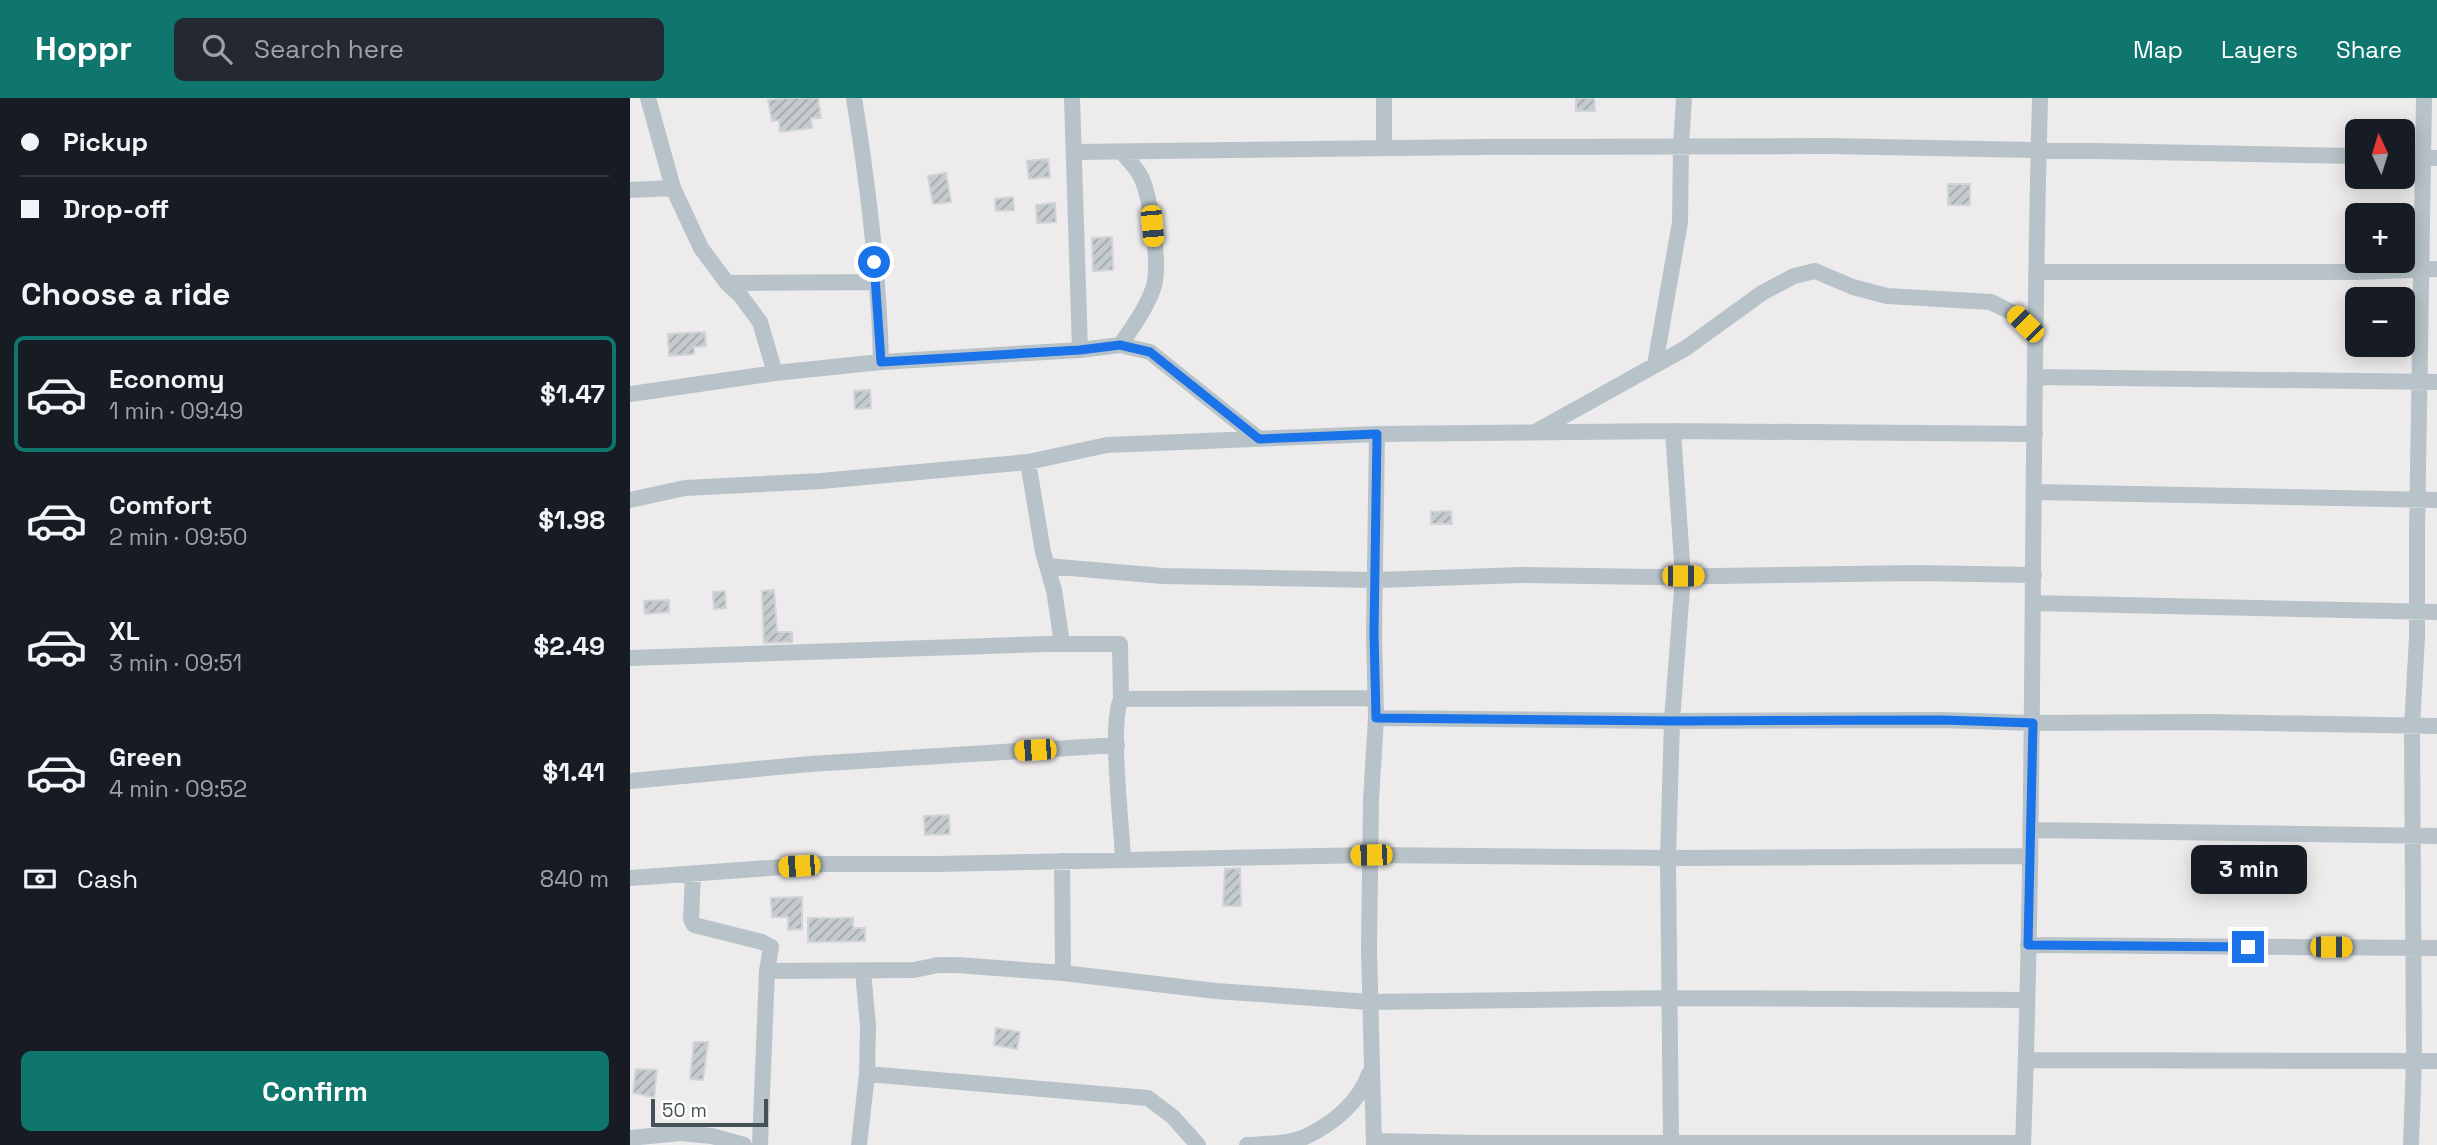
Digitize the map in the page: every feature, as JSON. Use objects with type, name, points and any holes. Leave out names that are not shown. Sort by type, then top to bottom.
[{"type":"street","points":[[648,98],[673,188],[701,248],[760,322],[775,373]]},
{"type":"street","points":[[854,98],[867,177],[881,362]]},
{"type":"street","points":[[1072,98],[1080,350]]},
{"type":"street","points":[[1384,98],[1384,148]]},
{"type":"street","points":[[1656,365],[1681,222],[1684,98]]},
{"type":"street","points":[[1377,434],[1374,633],[1376,718],[1369,1002],[1374,1143],[2023,1144],[2033,723],[2035,335],[2040,98]]},
{"type":"street","points":[[2411,1145],[2414,1061],[2412,726],[2417,612],[2420,382],[2430,269],[2430,158],[2424,98]]},
{"type":"street","points":[[1075,152],[1681,146],[2345,156]]},
{"type":"street","points":[[1120,345],[1140,317],[1154,286],[1150,206],[1141,176],[1122,152]]},
{"type":"street","points":[[630,190],[673,188]]},
{"type":"street","points":[[2036,272],[2357,272],[2430,269]]},
{"type":"street","points":[[1535,432],[1686,348],[1762,293],[1794,276],[1815,271],[1853,288],[1887,296],[1991,302],[2015,314],[2035,335]]},
{"type":"street","points":[[727,283],[877,282]]},
{"type":"street","points":[[630,394],[775,373],[881,362],[1080,350],[1120,345],[1150,352],[1259,439]]},
{"type":"street","points":[[2035,377],[2437,382]]},
{"type":"street","points":[[630,500],[685,488],[821,481],[1028,461],[1107,446],[1377,434],[1673,431],[2035,434]]},
{"type":"street","points":[[1671,1142],[1668,858],[1672,721],[1683,576],[1673,431]]},
{"type":"street","points":[[1028,461],[1062,643]]},
{"type":"street","points":[[2034,492],[2437,500]]},
{"type":"street","points":[[1047,565],[1163,576],[1376,580],[1522,575],[2034,575]]},
{"type":"street","points":[[2033,603],[2437,612]]},
{"type":"street","points":[[630,658],[1062,643],[1120,644],[1121,699],[1118,706],[1117,745],[1122,860]]},
{"type":"street","points":[[1121,699],[1375,698]]},
{"type":"street","points":[[1376,718],[1942,720],[2437,726]]},
{"type":"street","points":[[630,781],[810,764],[1117,745]]},
{"type":"street","points":[[2031,830],[2437,836]]},
{"type":"street","points":[[630,878],[825,863],[1371,855],[1668,858],[2030,856]]},
{"type":"street","points":[[1062,861],[1063,973]]},
{"type":"street","points":[[693,874],[694,925],[768,943],[771,947],[767,971],[760,1145]]},
{"type":"street","points":[[2028,945],[2437,948]]},
{"type":"street","points":[[767,971],[914,970],[938,965],[1063,973],[1216,991],[1369,1002],[1671,998],[2028,1000]]},
{"type":"street","points":[[859,1145],[867,1074],[868,1026],[863,971]]},
{"type":"street","points":[[2026,1060],[2437,1061]]},
{"type":"street","points":[[1247,1145],[1272,1144],[1306,1136],[1347,1109],[1363,1092],[1371,1069]]},
{"type":"street","points":[[867,1074],[1148,1098],[1173,1117],[1198,1145]]},
{"type":"street","points":[[630,1138],[680,1133],[712,1136],[744,1145]]},
{"type":"building","points":[[818,98],[821,118],[811,118],[812,128],[780,132],[779,120],[772,121],[768,100]]},
{"type":"building","points":[[1576,98],[1594,98],[1595,111],[1576,111]]},
{"type":"building","points":[[1048,159],[1050,177],[1029,179],[1027,161]]},
{"type":"building","points":[[946,173],[951,202],[933,204],[928,176]]},
{"type":"building","points":[[1948,184],[1970,184],[1970,205],[1948,205]]},
{"type":"building","points":[[1013,197],[1014,210],[996,211],[995,199]]},
{"type":"building","points":[[1055,203],[1056,222],[1037,223],[1036,205]]},
{"type":"building","points":[[1112,237],[1113,270],[1093,271],[1092,238]]},
{"type":"building","points":[[705,332],[706,346],[694,347],[694,354],[669,356],[668,334]]},
{"type":"building","points":[[870,390],[871,408],[855,409],[854,391]]},
{"type":"building","points":[[1451,511],[1452,524],[1431,524],[1431,512]]},
{"type":"building","points":[[774,590],[777,632],[792,632],[792,642],[764,643],[762,591]]},
{"type":"building","points":[[725,591],[726,608],[714,609],[713,592]]},
{"type":"building","points":[[669,600],[669,612],[645,614],[644,601]]},
{"type":"building","points":[[949,815],[950,834],[925,835],[924,816]]},
{"type":"building","points":[[1240,868],[1241,906],[1223,906],[1225,869]]},
{"type":"building","points":[[802,897],[802,929],[788,930],[788,917],[772,917],[771,898]]},
{"type":"building","points":[[808,918],[853,918],[853,928],[865,928],[865,941],[808,942]]},
{"type":"building","points":[[996,1028],[1020,1032],[1017,1049],[994,1045]]},
{"type":"building","points":[[694,1042],[708,1042],[703,1080],[690,1079]]},
{"type":"building","points":[[636,1069],[657,1070],[654,1097],[633,1093]]},
{"type":"route","points":[[874,262],[881,362],[1080,350],[1120,345],[1150,352],[1259,439],[1377,434],[1374,633],[1376,718],[1942,720],[2033,723],[2028,945],[2248,947]]}]
